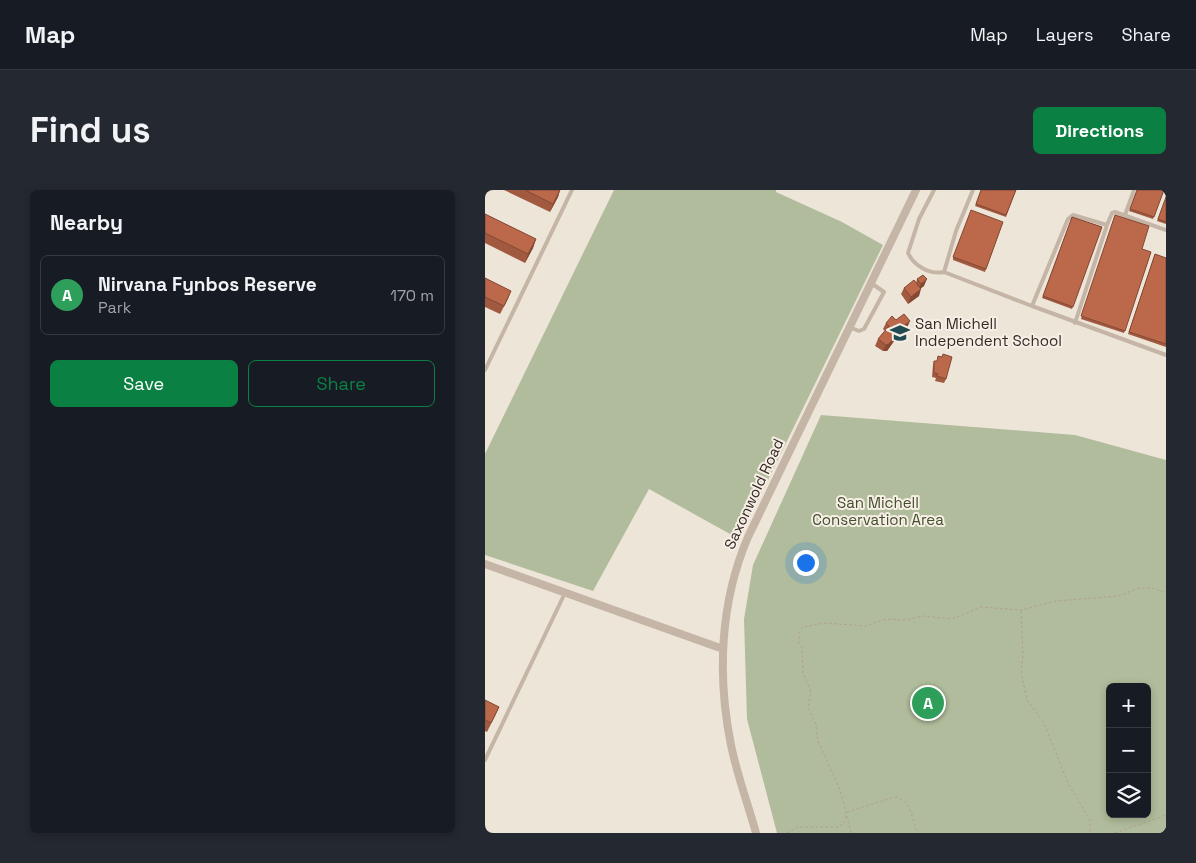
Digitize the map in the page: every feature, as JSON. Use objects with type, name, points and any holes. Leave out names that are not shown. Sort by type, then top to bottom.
[{"type":"street","name":"Saxonwold Road","points":[[756,833],[731,747],[726,712],[723,649],[727,613],[739,559],[916,190]]},
{"type":"street","points":[[485,564],[566,591],[723,649]]},
{"type":"lane","points":[[485,370],[573,190]]},
{"type":"lane","points":[[934,190],[917,225],[908,253],[912,260],[921,267],[936,273],[944,272],[1166,355]]},
{"type":"lane","points":[[944,272],[956,231],[973,190]]},
{"type":"lane","points":[[1125,215],[1134,190]]},
{"type":"lane","points":[[1075,322],[1112,213],[1125,215],[1166,230]]},
{"type":"lane","points":[[1032,306],[1068,220],[1075,215],[1107,225]]},
{"type":"lane","points":[[849,327],[859,331],[864,329],[884,292],[871,283]]},
{"type":"lane","points":[[485,760],[566,591]]},
{"type":"path","points":[[851,833],[840,790],[818,741],[816,724],[808,708],[811,692],[803,673],[802,647],[799,643],[799,632],[803,627],[825,623],[865,626],[886,618],[905,620],[923,616],[952,619],[981,607],[1021,610],[1055,601],[1118,596],[1140,588],[1152,588],[1166,593]]},
{"type":"path","points":[[1021,610],[1023,655],[1021,672],[1027,700],[1045,723],[1068,783],[1089,820],[1090,833]]},
{"type":"path","points":[[846,812],[895,797],[902,798],[908,804],[917,833]]},
{"type":"path","points":[[787,833],[798,827],[839,827],[846,820],[846,812]]},
{"type":"path","points":[[1115,833],[1166,815]]},
{"type":"green space","points":[[614,190],[776,190],[776,192],[842,222],[883,245],[739,539],[649,489],[593,591],[485,555],[485,454]]},
{"type":"green space","name":"San Michell Conservation Area","points":[[821,415],[1075,435],[1166,460],[1166,833],[777,833],[747,719],[744,619],[753,565]]},
{"type":"building","points":[[525,190],[560,190],[553,204]]},
{"type":"building","points":[[981,190],[1016,190],[1006,215],[976,204]]},
{"type":"building","points":[[1137,190],[1164,190],[1154,217],[1130,209]]},
{"type":"building","points":[[1166,197],[1166,222],[1158,219]]},
{"type":"building","points":[[971,210],[1003,222],[986,269],[953,257]]},
{"type":"building","points":[[485,214],[536,239],[528,254],[485,233]]},
{"type":"building","points":[[1115,215],[1149,226],[1142,249],[1151,252],[1125,331],[1081,316]]},
{"type":"building","points":[[1072,217],[1102,227],[1073,307],[1043,296]]},
{"type":"building","points":[[1155,254],[1166,258],[1166,344],[1129,332]]},
{"type":"building","points":[[923,275],[927,279],[921,284],[917,279]]},
{"type":"building","points":[[485,278],[511,291],[504,306],[485,297]]},
{"type":"building","points":[[914,280],[921,289],[911,297],[904,288]]},
{"type":"building","points":[[904,314],[910,321],[902,327],[889,344],[886,345],[878,339],[889,326],[886,323],[892,316],[896,320]]},
{"type":"building","points":[[943,354],[952,357],[946,379],[934,373],[934,361],[937,361],[938,356],[942,357]]},
{"type":"building","points":[[485,700],[499,707],[491,723],[485,720]]},
{"type":"place","name":"San Michell Independent School","points":[[900,333]]},
{"type":"place","name":"Nirvana Fynbos Reserve","points":[[928,703]]}]
